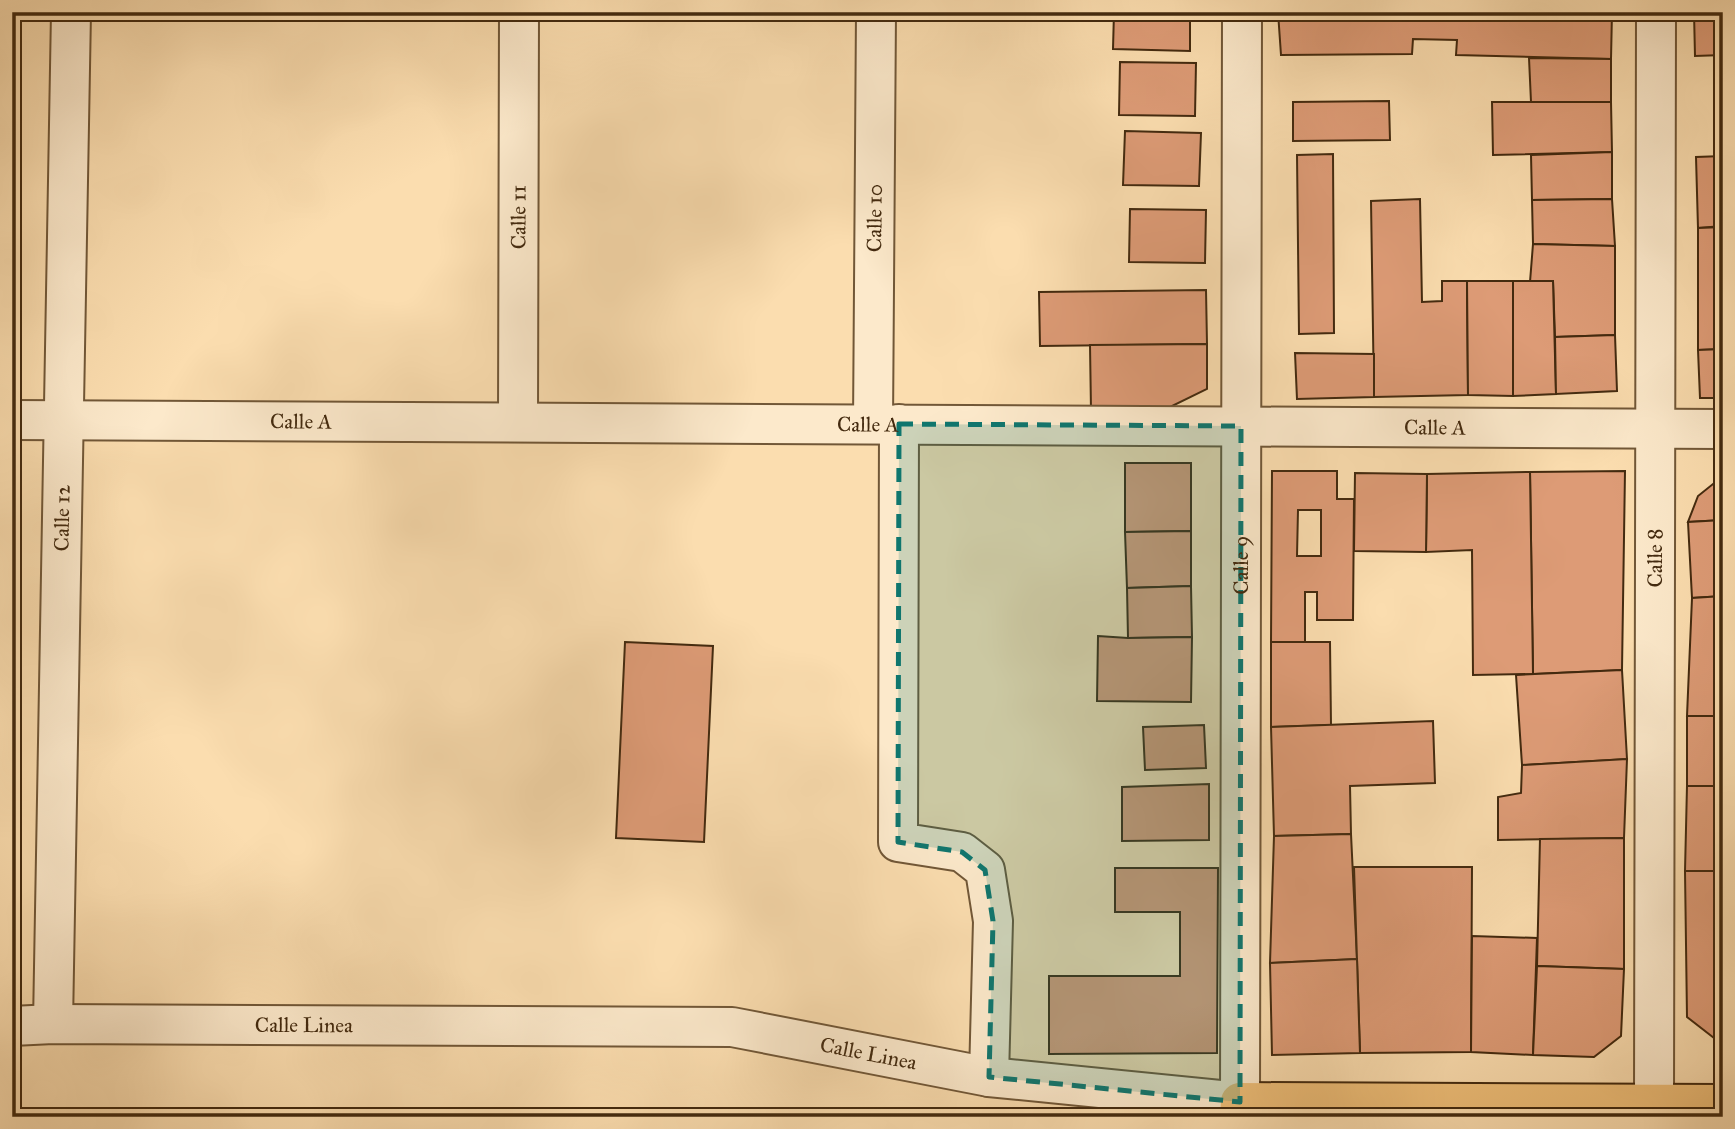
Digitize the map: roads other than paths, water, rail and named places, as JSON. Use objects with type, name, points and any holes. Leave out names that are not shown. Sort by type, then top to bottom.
[{"type":"main road","name":"Calle Linea","points":[[1239,1109],[1723,1104]]},
{"type":"street","name":"Calle 12","points":[[53,1024],[71,12]]},
{"type":"street","name":"Calle 10","points":[[876,12],[898,842],[962,852],[985,870],[993,921],[989,1077]]},
{"type":"street","name":"Calle 9","points":[[1239,1109],[1242,12]]},
{"type":"street","name":"Calle 8","points":[[1654,1104],[1657,12]]},
{"type":"street","name":"Calle 11","points":[[516,13],[518,422]]},
{"type":"street","name":"Calle A","points":[[12,421],[1723,429]]},
{"type":"street","name":"Calle Linea","points":[[12,1026],[732,1027],[989,1077],[1239,1109]]}]
